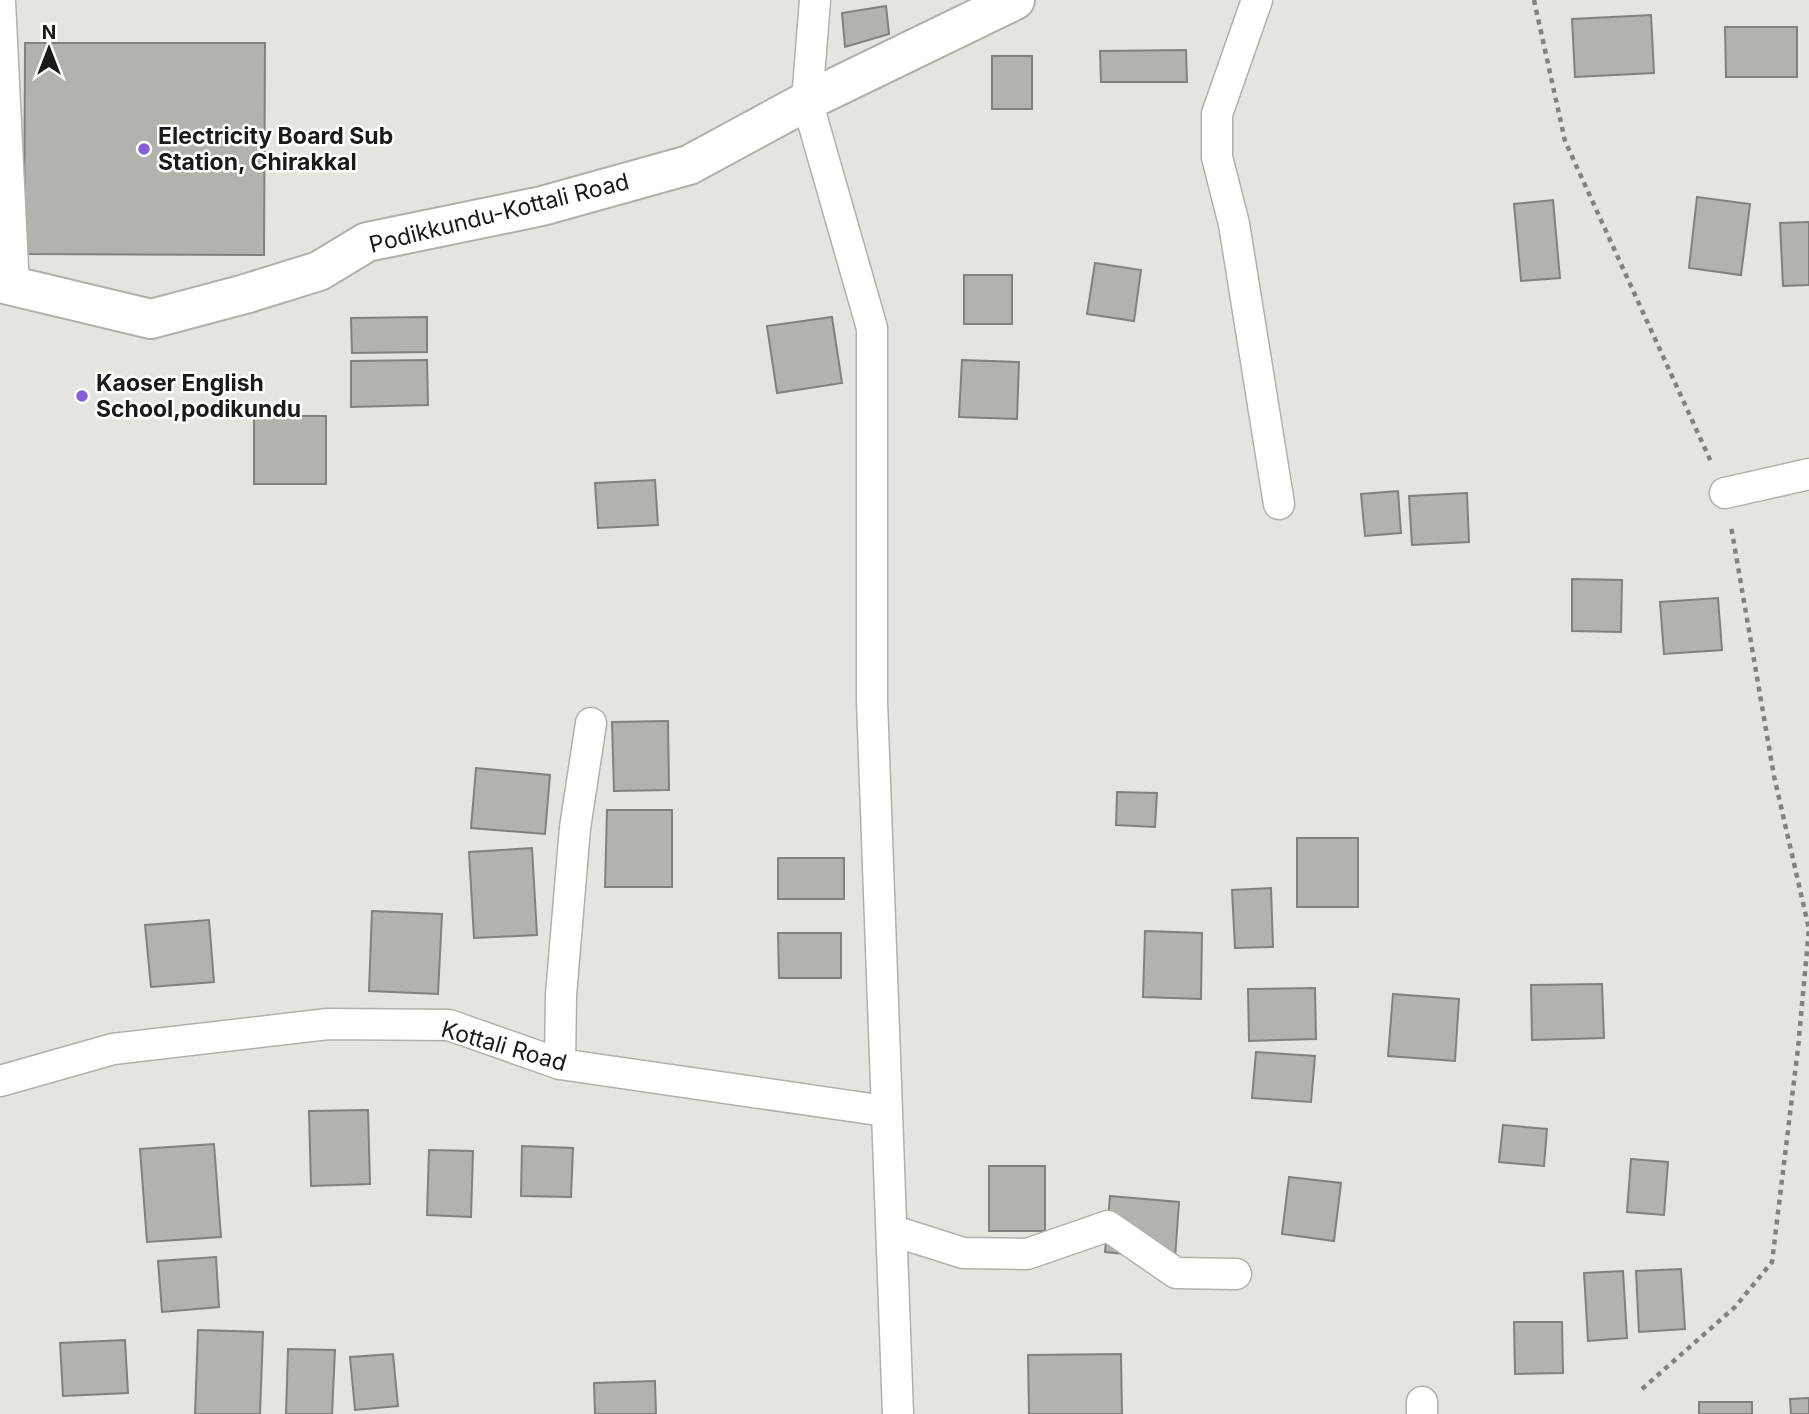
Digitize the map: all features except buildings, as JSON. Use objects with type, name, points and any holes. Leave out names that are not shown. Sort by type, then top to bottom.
[{"type":"main road","name":"Podikkundu-Kottali Road","points":[[7,285],[151,319],[319,271],[367,242],[542,206],[690,165],[807,101],[1015,0]]},
{"type":"street","points":[[816,0],[807,101],[872,328],[872,701],[885,1111],[894,1231],[898,1414]]},
{"type":"street","points":[[1257,0],[1217,114],[1217,157],[1234,224],[1279,504]]},
{"type":"street","points":[[0,1],[7,285]]},
{"type":"street","points":[[1725,493],[1809,474]]},
{"type":"street","points":[[560,1064],[561,995],[575,828],[591,723]]},
{"type":"street","name":"Kottali Road","points":[[0,1081],[113,1049],[328,1024],[449,1025],[560,1064],[885,1111]]},
{"type":"street","points":[[894,1231],[963,1253],[1027,1254],[1108,1226],[1176,1273],[1236,1275]]},
{"type":"path","points":[[1534,0],[1565,141],[1725,493],[1774,776],[1809,929],[1800,1035],[1772,1262],[1735,1307],[1642,1389]]},
{"type":"place","name":"Electricity Board Sub Station, Chirakkal","points":[[144,149]]},
{"type":"place","name":"Kaoser English School,podikundu","points":[[82,396]]}]
